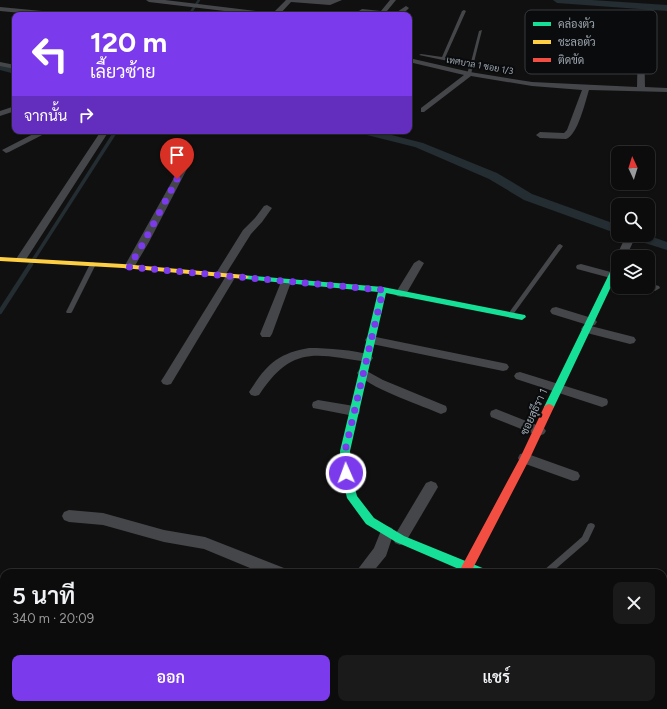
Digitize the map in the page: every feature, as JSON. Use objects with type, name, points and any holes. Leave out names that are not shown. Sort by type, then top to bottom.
[{"type":"street","points":[[149,0],[249,12]]},
{"type":"street","points":[[223,9],[226,0]]},
{"type":"street","points":[[278,12],[289,0],[330,3],[339,0]]},
{"type":"street","points":[[383,12],[393,0]]},
{"type":"street","points":[[360,12],[370,3]]},
{"type":"street","points":[[177,12],[182,4]]},
{"type":"street","points":[[401,12],[406,8]]},
{"type":"street","points":[[0,9],[31,12]]},
{"type":"street","name":"เทศบาล 1 ซอย 1/3","points":[[412,61],[469,74],[531,84],[586,88],[667,90]]},
{"type":"street","points":[[0,64],[12,67]]},
{"type":"street","points":[[424,110],[469,74]]},
{"type":"street","points":[[641,74],[641,90]]},
{"type":"street","points":[[540,135],[566,136],[571,131],[586,88]]},
{"type":"street","points":[[0,114],[12,109]]},
{"type":"street","points":[[6,150],[40,134]]},
{"type":"street","points":[[22,259],[103,134]]},
{"type":"street","points":[[129,267],[184,167]]},
{"type":"street","points":[[167,381],[225,276],[247,232],[259,220],[266,208]]},
{"type":"street","points":[[624,250],[628,242]]},
{"type":"street","points":[[0,259],[94,264],[383,290],[522,317]]},
{"type":"street","points":[[401,294],[419,263]]},
{"type":"street","points":[[581,267],[611,276]]},
{"type":"street","points":[[266,334],[286,282]]},
{"type":"street","name":"ซอยสุธีรา 1","points":[[467,568],[526,458],[589,325],[611,284]]},
{"type":"street","points":[[383,290],[345,451],[346,473],[352,498],[370,521],[393,536],[467,568]]},
{"type":"street","points":[[556,311],[630,340]]},
{"type":"street","points":[[371,340],[503,367]]},
{"type":"street","points":[[255,392],[278,363],[300,353],[312,351],[367,358]]},
{"type":"street","points":[[364,373],[379,383],[441,409]]},
{"type":"street","points":[[520,376],[602,402]]},
{"type":"street","points":[[318,405],[354,411]]},
{"type":"street","points":[[496,414],[539,430]]},
{"type":"street","points":[[526,458],[573,476]]},
{"type":"street","points":[[366,569],[432,487]]},
{"type":"street","points":[[69,516],[103,519],[164,536],[205,543],[253,567]]},
{"type":"lane","points":[[443,59],[464,11]]},
{"type":"lane","points":[[469,74],[481,32]]},
{"type":"lane","points":[[421,55],[472,63]]},
{"type":"lane","points":[[510,315],[560,246]]},
{"type":"lane","points":[[69,312],[94,264]]},
{"type":"lane","points":[[551,569],[585,539],[591,526]]},
{"type":"waterway","points":[[191,12],[199,0]]},
{"type":"waterway","points":[[557,0],[667,8]]},
{"type":"waterway","points":[[0,67],[12,70]]},
{"type":"waterway","points":[[30,265],[114,134]]},
{"type":"waterway","points":[[375,134],[419,145],[493,176],[528,197],[611,227]]},
{"type":"waterway","points":[[655,242],[667,246]]},
{"type":"waterway","points":[[0,312],[31,264]]},
{"type":"traffic: fast","points":[[245,277],[383,290],[522,317]]},
{"type":"traffic: fast","points":[[549,407],[611,279]]},
{"type":"traffic: fast","points":[[383,290],[345,451],[346,473],[352,498],[370,521],[400,539],[471,569]]},
{"type":"traffic: slow","points":[[0,259],[123,266],[245,277]]},
{"type":"traffic: jam","points":[[467,568],[525,458],[549,407]]},
{"type":"route","points":[[177,179],[129,267],[383,290],[345,451],[346,473]]}]
